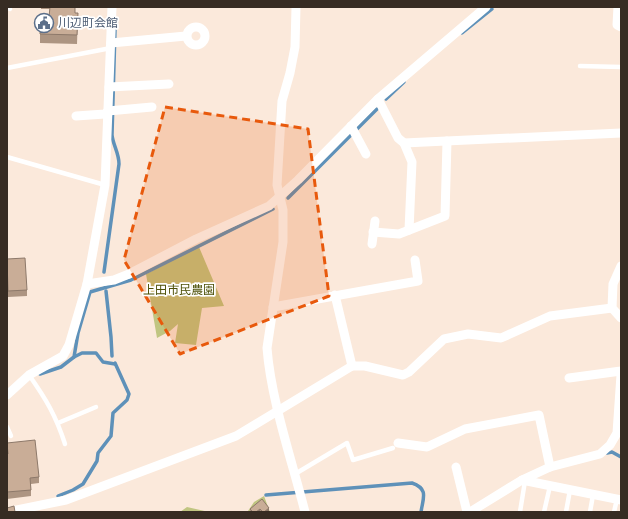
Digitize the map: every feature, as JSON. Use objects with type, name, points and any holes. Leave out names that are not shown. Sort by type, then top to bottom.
[{"type":"street","points":[[7,395],[29,375],[63,356],[69,345],[87,284],[100,223],[106,185],[108,111],[114,44],[112,7]]},
{"type":"street","points":[[296,7],[295,47],[290,74],[282,101],[277,185],[283,210],[283,242],[267,348],[268,362],[278,409],[305,512]]},
{"type":"street","points":[[87,284],[114,280],[129,274],[196,239],[269,206],[378,99],[486,7]]},
{"type":"street","points":[[618,7],[618,25],[621,27]]},
{"type":"street","points":[[114,44],[186,36]]},
{"type":"street","points":[[110,87],[169,84]]},
{"type":"street","points":[[378,99],[398,138],[404,143],[412,162],[410,230]]},
{"type":"street","points":[[76,116],[105,114],[108,111],[152,107]]},
{"type":"street","points":[[351,126],[366,154]]},
{"type":"street","points":[[404,143],[621,134]]},
{"type":"street","points":[[373,232],[399,234],[445,216],[448,141]]},
{"type":"street","points":[[372,244],[374,221]]},
{"type":"street","points":[[273,307],[418,281],[415,260]]},
{"type":"street","points":[[621,266],[613,284],[612,308],[621,318]]},
{"type":"street","points":[[335,295],[352,366]]},
{"type":"street","points":[[7,512],[66,500],[236,436],[278,409],[352,366],[365,366],[403,375],[409,372],[444,339],[468,334],[501,338],[550,316],[612,308]]},
{"type":"street","points":[[569,378],[621,371]]},
{"type":"street","points":[[456,467],[468,512],[550,467],[596,455],[610,445],[618,433],[621,375]]},
{"type":"street","points":[[396,446],[427,447],[465,429],[539,415],[550,467]]},
{"type":"street","points":[[524,481],[619,499]]},
{"type":"lane","points":[[7,68],[114,44]]},
{"type":"lane","points":[[580,66],[621,67]]},
{"type":"lane","points":[[7,157],[106,185]]},
{"type":"lane","points":[[29,375],[49,403],[65,444]]},
{"type":"lane","points":[[58,423],[96,407]]},
{"type":"lane","points":[[7,427],[10,436]]},
{"type":"lane","points":[[295,474],[347,444],[353,460],[396,446]]},
{"type":"lane","points":[[520,512],[524,481]]},
{"type":"lane","points":[[544,512],[550,486]]},
{"type":"lane","points":[[566,512],[570,490]]},
{"type":"lane","points":[[590,512],[593,495]]},
{"type":"lane","points":[[614,512],[619,499]]},
{"type":"highlighted area","points":[[165,107],[308,129],[329,296],[180,354],[124,260]]},
{"type":"green space","name":"上田市民農園","points":[[199,247],[224,306],[202,308],[196,345],[175,343],[178,324],[170,331],[157,338],[146,274]]},
{"type":"green space","points":[[264,496],[270,512],[244,512],[248,511],[254,502]]},
{"type":"green space","points":[[187,507],[209,512],[180,512]]},
{"type":"building","points":[[50,7],[75,7],[75,13],[78,13],[77,35],[40,34],[41,17],[49,17]]},
{"type":"building","points":[[25,258],[27,290],[8,291],[7,259]]},
{"type":"building","points":[[35,440],[39,477],[30,478],[31,490],[7,492],[7,443]]},
{"type":"building","points":[[262,499],[269,508],[264,512],[260,509],[253,512],[250,509]]},
{"type":"building","points":[[14,506],[15,512],[7,512],[7,508]]},
{"type":"waterway","points":[[462,33],[492,9]]},
{"type":"waterway","points":[[104,272],[119,164],[112,135],[115,30]]},
{"type":"waterway","points":[[386,99],[404,82]]},
{"type":"waterway","points":[[288,198],[377,109]]},
{"type":"waterway","points":[[40,374],[61,367],[74,357],[78,333],[90,292],[131,280],[273,209]]},
{"type":"waterway","points":[[106,291],[112,356]]},
{"type":"waterway","points":[[74,357],[82,353],[96,353],[103,362],[115,364]]},
{"type":"waterway","points":[[58,496],[83,484],[97,461],[98,453],[111,436],[113,413],[127,400],[129,394],[115,363]]},
{"type":"waterway","points":[[607,453],[612,452],[621,457]]},
{"type":"waterway","points":[[266,495],[412,483],[421,488],[424,494],[421,512]]},
{"type":"place","name":"川辺町会館","points":[[44,23]]}]
